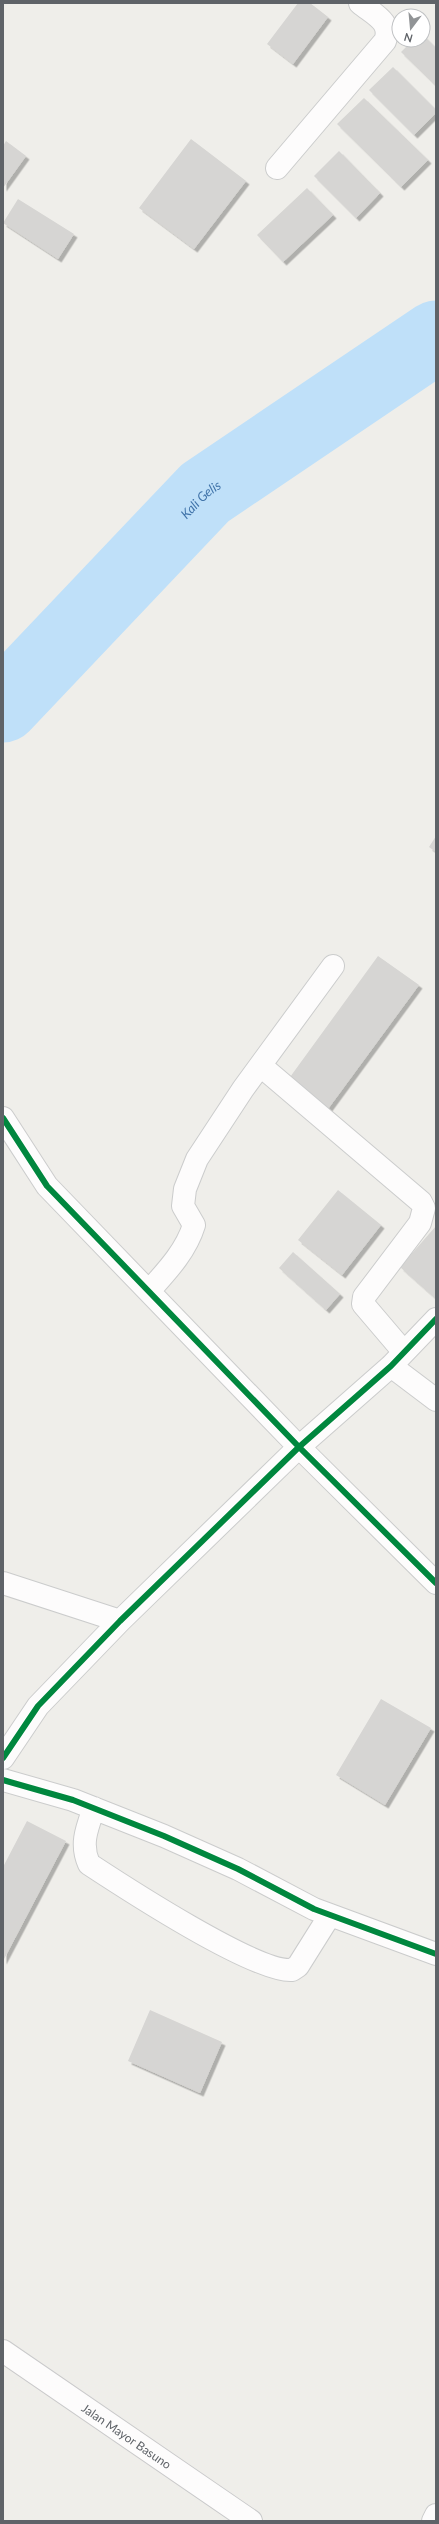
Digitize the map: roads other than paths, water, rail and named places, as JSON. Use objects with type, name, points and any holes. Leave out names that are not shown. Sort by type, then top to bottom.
[{"type":"street","points":[[277,168],[386,41],[389,32],[386,25],[360,3]]},
{"type":"street","points":[[149,1292],[172,1265],[191,1235],[194,1225],[183,1206],[184,1189],[190,1172],[243,1089],[333,966]]},
{"type":"street","points":[[261,1066],[421,1202],[424,1208],[420,1223],[364,1297],[363,1304],[397,1358],[436,1400]]},
{"type":"street","points":[[3,1118],[47,1186],[299,1447],[436,1583]]},
{"type":"street","points":[[3,1758],[38,1706],[120,1621],[299,1447],[397,1358],[436,1319]]},
{"type":"street","points":[[3,1583],[120,1621]]},
{"type":"street","points":[[3,1780],[94,1808],[164,1836],[238,1868],[330,1915],[436,1954]]},
{"type":"street","points":[[94,1808],[84,1838],[84,1854],[89,1864],[170,1914],[272,1968],[292,1970],[298,1966],[330,1915]]},
{"type":"street","name":"Jalan Mayor Basuno","points":[[3,2351],[251,2521]]},
{"type":"street","points":[[433,2521],[436,2515]]},
{"type":"waterway","name":"Kali Gelis","points":[[3,706],[205,493],[436,337]]}]
